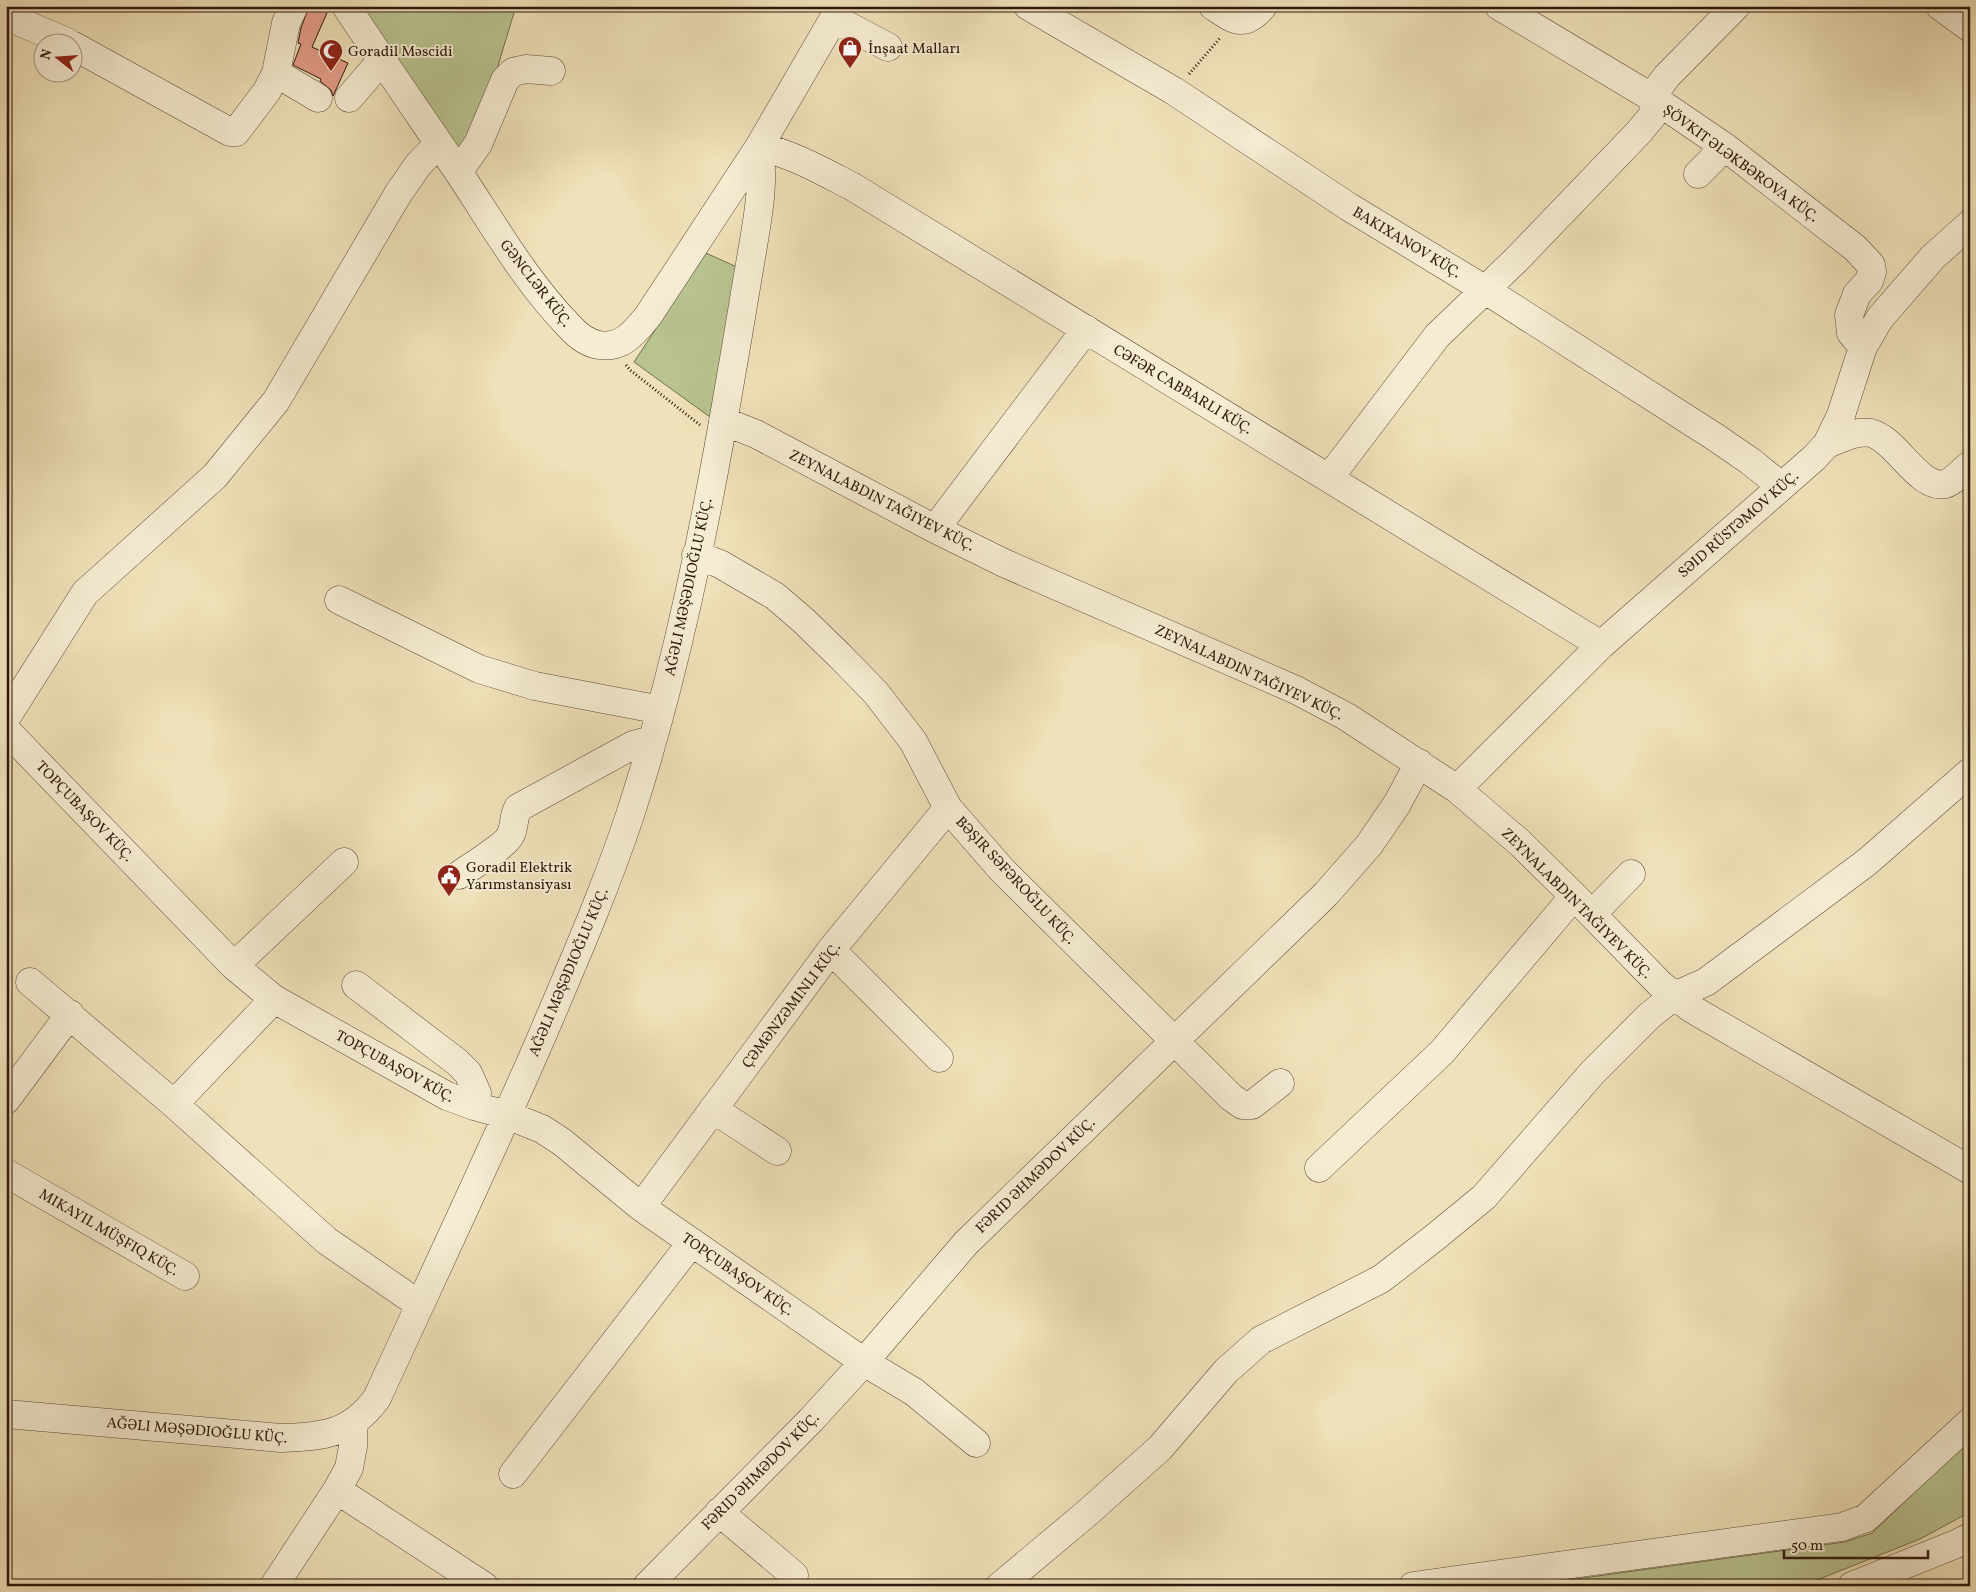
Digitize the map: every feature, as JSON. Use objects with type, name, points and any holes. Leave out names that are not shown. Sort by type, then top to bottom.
[{"type":"street","points":[[82,51],[230,132],[236,132],[267,91],[276,73],[286,23],[294,6]]},
{"type":"street","name":"GƏNCLƏR KÜÇ.","points":[[346,6],[527,275],[570,328],[583,339],[598,345],[610,345]]},
{"type":"street","points":[[1028,6],[1174,91],[1349,207],[1484,289],[1715,437],[1750,461],[1781,486]]},
{"type":"street","points":[[1213,6],[1236,20],[1246,20],[1254,17],[1264,6]]},
{"type":"street","points":[[1500,6],[1656,100],[1725,147],[1854,248],[1871,265],[1872,272],[1870,281],[1857,294],[1849,315],[1851,333],[1863,346]]},
{"type":"street","points":[[1329,478],[1437,336],[1516,260],[1639,132],[1653,115],[1658,88],[1667,76],[1736,6]]},
{"type":"street","points":[[1940,6],[1970,28]]},
{"type":"street","points":[[610,345],[621,342],[632,335],[648,316],[759,147],[838,12],[888,46]]},
{"type":"street","points":[[16,20],[44,32]]},
{"type":"street","points":[[349,98],[382,60]]},
{"type":"street","points":[[458,172],[478,144],[505,80],[513,72],[526,69],[551,71]]},
{"type":"street","points":[[276,73],[318,98]]},
{"type":"street","points":[[6,718],[85,593],[216,476],[276,401],[398,194],[418,165],[438,144]]},
{"type":"street","points":[[759,147],[780,151],[795,157],[853,187],[1601,645]]},
{"type":"street","name":"AĞƏLI MƏŞƏDIOĞLU KÜÇ.","points":[[6,1414],[281,1438],[312,1437],[334,1432],[353,1423],[366,1414],[377,1398],[508,1115],[601,893],[629,817],[652,742],[696,555],[722,425],[760,207],[763,170],[759,147]]},
{"type":"street","points":[[1698,174],[1725,147]]},
{"type":"street","name":"SƏID RÜSTƏMOV KÜÇ.","points":[[1456,789],[1601,645],[1827,444],[1841,415],[1863,346],[1880,318],[1933,257],[1970,224]]},
{"type":"street","points":[[935,529],[1086,329]]},
{"type":"street","points":[[722,425],[756,434],[935,529],[1004,562],[1296,690],[1347,717],[1456,789],[1519,842],[1644,969],[1674,996],[1692,1009],[1970,1170]]},
{"type":"street","points":[[1827,444],[1857,432],[1872,433],[1889,444],[1924,477],[1935,484],[1947,484],[1970,465]]},
{"type":"street","name":"BƏŞIR SƏFƏROĞLU KÜÇ.","points":[[696,555],[720,564],[775,596],[841,657],[876,694],[913,741],[948,808],[1002,870],[1231,1097],[1242,1105],[1252,1105],[1280,1083]]},
{"type":"street","points":[[339,600],[479,669],[535,686],[661,710]]},
{"type":"street","name":"TOPÇUBAŞOV KÜÇ.","points":[[6,730],[234,966],[274,999],[446,1096],[508,1115],[542,1129],[562,1142],[641,1207],[864,1362],[914,1392],[976,1443]]},
{"type":"street","points":[[459,875],[511,836],[514,825],[513,816],[518,808],[633,745],[652,742]]},
{"type":"street","name":"FƏRID ƏHMƏDOV KÜÇ.","points":[[647,1586],[811,1420],[864,1362],[920,1294],[966,1243],[1332,887],[1369,845],[1397,804],[1419,763]]},
{"type":"street","points":[[1000,1586],[1086,1514],[1160,1448],[1226,1371],[1261,1340],[1381,1279],[1484,1196],[1593,1072],[1649,1016],[1674,996],[1706,982],[1867,862],[1970,772]]},
{"type":"street","name":"ÇƏMƏNZƏMINLI KÜÇ.","points":[[641,1207],[831,950],[948,808]]},
{"type":"street","points":[[234,966],[344,862]]},
{"type":"street","points":[[1319,1168],[1442,1052],[1583,905],[1631,874]]},
{"type":"street","points":[[831,950],[939,1058]]},
{"type":"street","points":[[30,982],[174,1104],[326,1241],[420,1305]]},
{"type":"street","points":[[356,985],[457,1062],[468,1073],[477,1093],[474,1106]]},
{"type":"street","points":[[174,1104],[274,999]]},
{"type":"street","points":[[6,1100],[70,1014]]},
{"type":"street","points":[[713,1109],[777,1151]]},
{"type":"street","points":[[6,1173],[185,1276]]},
{"type":"street","points":[[513,1474],[692,1242]]},
{"type":"street","points":[[1413,1586],[1842,1528],[1866,1518],[1970,1422]]},
{"type":"street","points":[[274,1586],[337,1490],[349,1468],[353,1446],[353,1423]]},
{"type":"street","points":[[337,1490],[484,1586]]},
{"type":"street","points":[[718,1512],[794,1575]]},
{"type":"street","points":[[1852,1586],[1970,1537]]},
{"type":"path","points":[[1174,91],[1236,20]]},
{"type":"path","points":[[610,345],[630,370],[698,424],[722,425]]},
{"type":"green space","points":[[353,6],[516,6],[475,142],[463,155]]},
{"type":"green space","points":[[706,253],[737,267],[710,417],[634,362]]},
{"type":"green space","points":[[1970,1439],[1970,1512],[1920,1539],[1802,1586],[1525,1586],[1845,1542],[1872,1533]]},
{"type":"building","points":[[309,6],[330,6],[312,47],[348,63],[333,96],[331,90],[320,81],[321,79],[293,65],[301,44],[298,43],[301,28]]},
{"type":"place","name":"İnşaat Malları","points":[[850,69]]},
{"type":"place","name":"Goradil Məscidi","points":[[331,72]]},
{"type":"place","name":"Goradil Elektrik Yarımstansiyası","points":[[449,897]]}]
